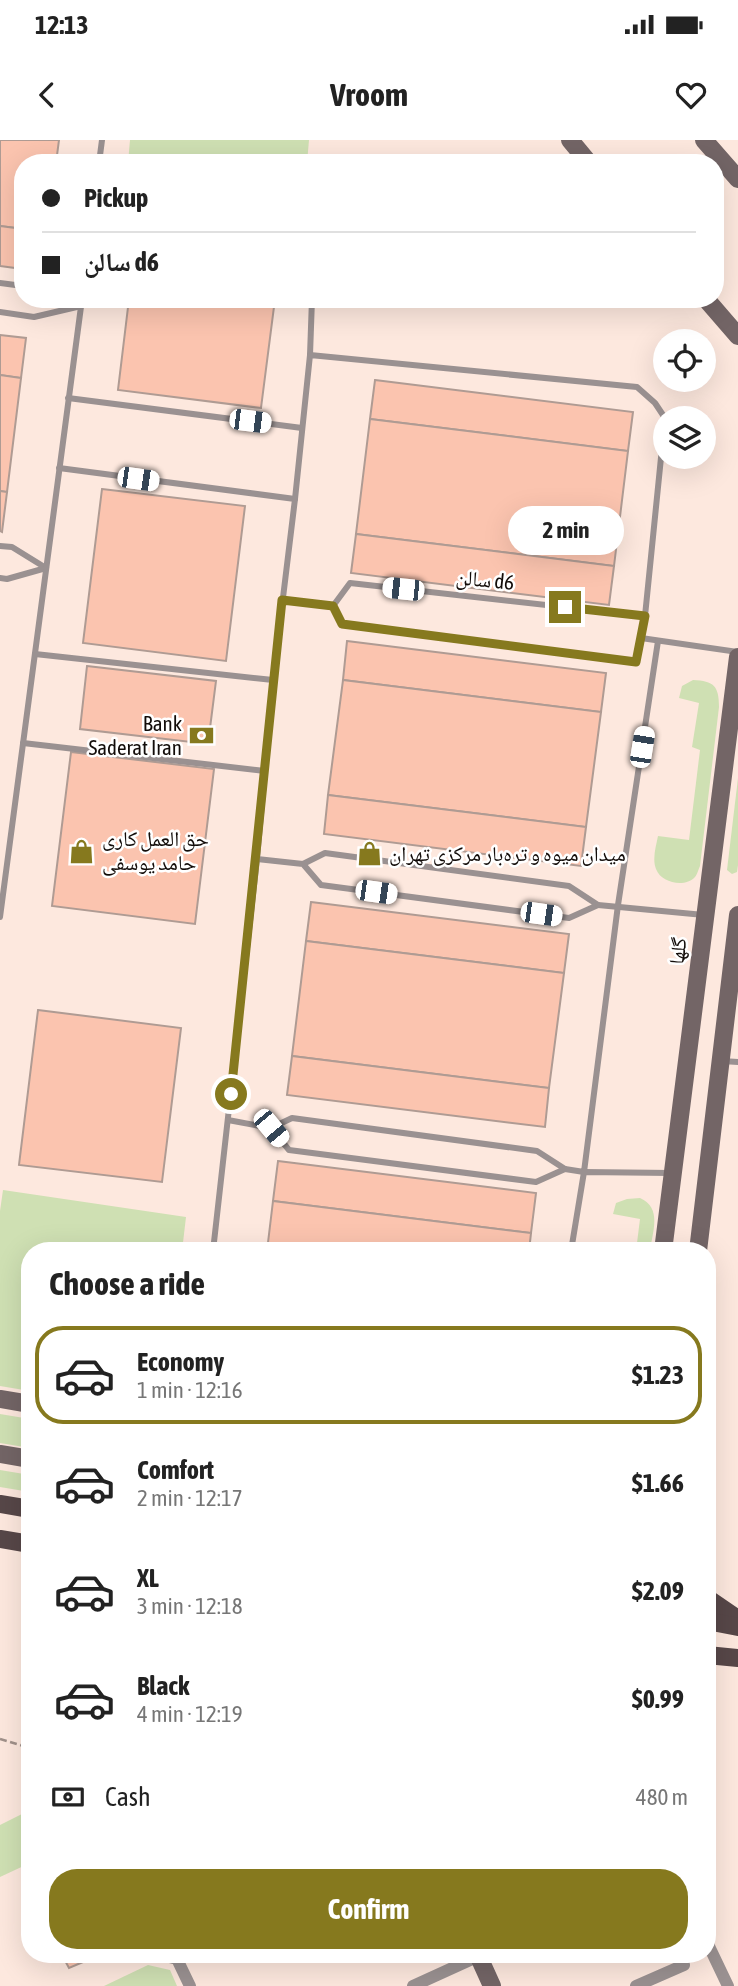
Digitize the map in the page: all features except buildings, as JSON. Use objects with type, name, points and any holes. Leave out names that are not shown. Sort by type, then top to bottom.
[{"type":"main road","points":[[0,1504],[21,1508]]},
{"type":"main road","points":[[0,1539],[21,1542]]},
{"type":"main road","points":[[716,1604],[738,1619]]},
{"type":"main road","points":[[716,1623],[738,1627]]},
{"type":"main road","points":[[716,1656],[738,1658]]},
{"type":"street","points":[[570,140],[582,154]]},
{"type":"street","points":[[704,140],[717,154]]},
{"type":"street","points":[[724,162],[738,178]]},
{"type":"street","points":[[714,308],[738,337]]},
{"type":"street","name":"گلها","points":[[664,1242],[738,654]]},
{"type":"street","points":[[699,1242],[705,1177],[729,1062],[738,917],[706,915]]},
{"type":"street","points":[[688,1056],[729,1062]]},
{"type":"street","points":[[673,1173],[705,1177]]},
{"type":"street","points":[[0,1399],[21,1402]]},
{"type":"street","points":[[0,1454],[21,1458]]},
{"type":"street","points":[[716,1960],[729,1986]]},
{"type":"street","points":[[184,1963],[190,1986]]},
{"type":"street","points":[[413,1986],[462,1963]]},
{"type":"street","points":[[482,1963],[492,1986]]},
{"type":"street","points":[[636,1986],[684,1965]]},
{"type":"lane","points":[[0,312],[34,317],[64,308]]},
{"type":"lane","points":[[0,917],[80,308]]},
{"type":"lane","points":[[214,1242],[257,859],[273,680],[295,499],[310,355],[312,308]]},
{"type":"lane","points":[[282,600],[333,606],[342,624],[636,662],[645,616],[665,418],[655,403],[637,387],[310,355]]},
{"type":"lane","points":[[68,398],[302,428]]},
{"type":"lane","points":[[59,468],[295,499]]},
{"type":"lane","points":[[0,546],[12,547],[46,568]]},
{"type":"lane","points":[[0,578],[7,579],[46,568]]},
{"type":"lane","name":"سالن d6","points":[[333,606],[350,583],[645,616]]},
{"type":"lane","points":[[640,638],[738,654]]},
{"type":"lane","points":[[572,1242],[618,905],[658,641]]},
{"type":"lane","points":[[35,654],[273,680]]},
{"type":"lane","points":[[23,743],[265,771]]},
{"type":"lane","points":[[0,831],[11,833]]},
{"type":"lane","points":[[257,859],[303,864],[325,853],[556,884],[569,886],[598,905]]},
{"type":"lane","points":[[303,864],[321,885],[569,918],[598,905],[706,915]]},
{"type":"lane","points":[[228,1120],[271,1128],[292,1118],[537,1151],[565,1169],[584,1172],[673,1173]]},
{"type":"lane","points":[[271,1128],[289,1150],[536,1182],[565,1169]]},
{"type":"path","points":[[0,1739],[21,1745]]},
{"type":"green space","points":[[130,140],[309,140],[308,154],[129,154]]},
{"type":"green space","points":[[693,680],[714,686],[719,707],[700,866],[695,877],[680,883],[668,881],[659,874],[654,857],[658,836],[689,840],[700,750],[692,747],[699,703],[679,698],[682,686]]},
{"type":"green space","points":[[738,778],[738,865],[737,872],[732,874],[727,870]]},
{"type":"green space","points":[[3,1190],[186,1217],[183,1242],[21,1242],[21,1390],[0,1386],[0,1211]]},
{"type":"green space","points":[[640,1198],[651,1208],[654,1214],[652,1242],[637,1242],[640,1219],[613,1214],[616,1203]]},
{"type":"green space","points":[[0,1414],[21,1418],[21,1446],[0,1443]]},
{"type":"green space","points":[[0,1470],[21,1474],[21,1490],[0,1487]]},
{"type":"green space","points":[[21,1814],[21,1867],[0,1877],[0,1825]]},
{"type":"green space","points":[[148,1965],[170,1970],[177,1986],[104,1986]]},
{"type":"place","name":"Bank Saderat Iran","points":[[202,736]]},
{"type":"place","name":"حق العمل کاری حامد یوسفی","points":[[82,851]]},
{"type":"place","name":"میدان میوه و تره‌بار مرکزی تهران","points":[[369,854]]},
{"type":"route","points":[[231,1094],[282,600],[333,606],[342,624],[636,662],[645,616],[565,607]]}]
